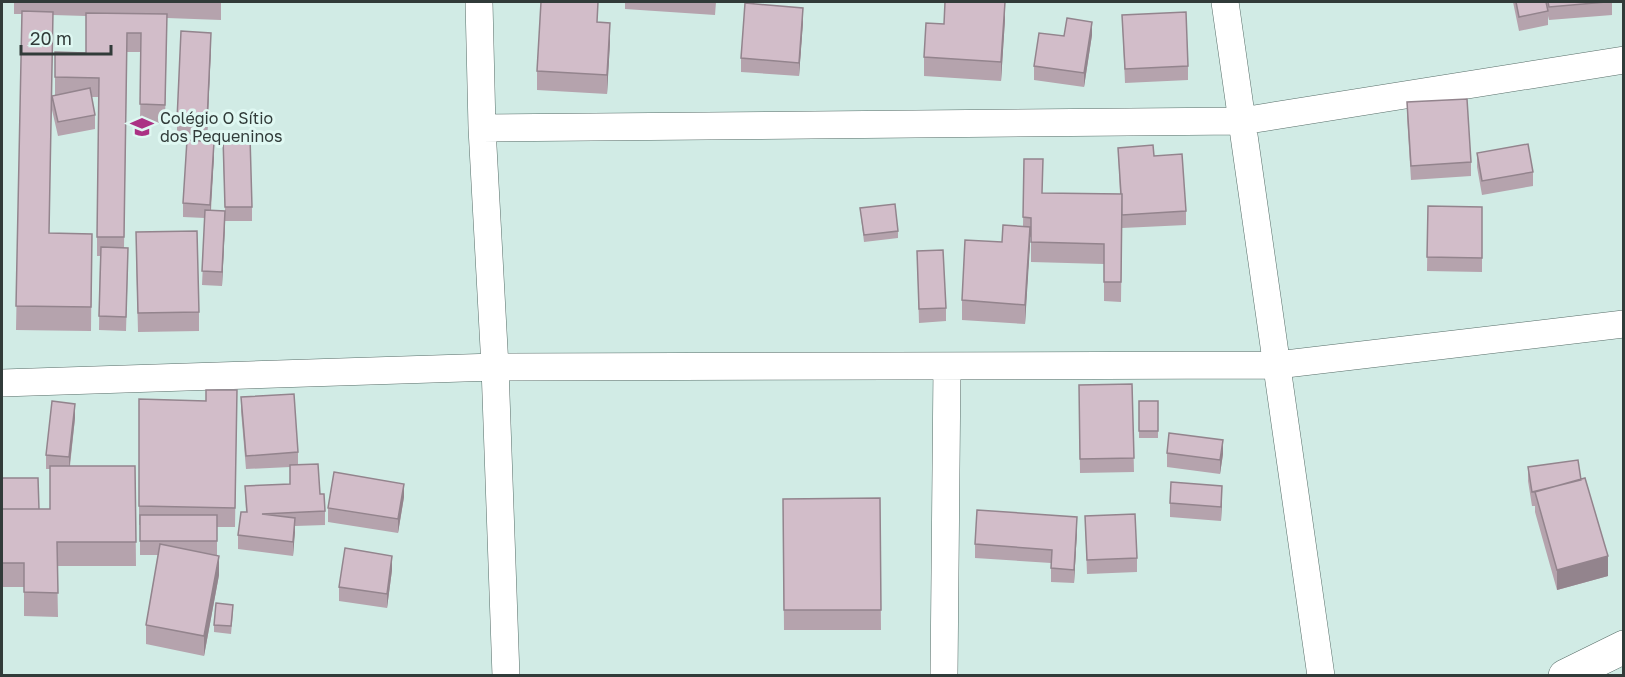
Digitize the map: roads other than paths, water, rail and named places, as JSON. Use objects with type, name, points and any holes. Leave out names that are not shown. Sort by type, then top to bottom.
[{"type":"street","points":[[479,2],[482,128],[495,367],[506,675]]},
{"type":"street","points":[[1225,2],[1320,675]]},
{"type":"street","points":[[482,128],[1242,121],[1623,60]]},
{"type":"street","points":[[2,383],[495,367],[1277,365],[1623,324]]},
{"type":"street","points":[[944,675],[947,366]]},
{"type":"street","points":[[1565,675],[1623,647]]},
{"type":"place","name":"Colégio O Sítio dos Pequeninos","points":[[142,127]]}]
